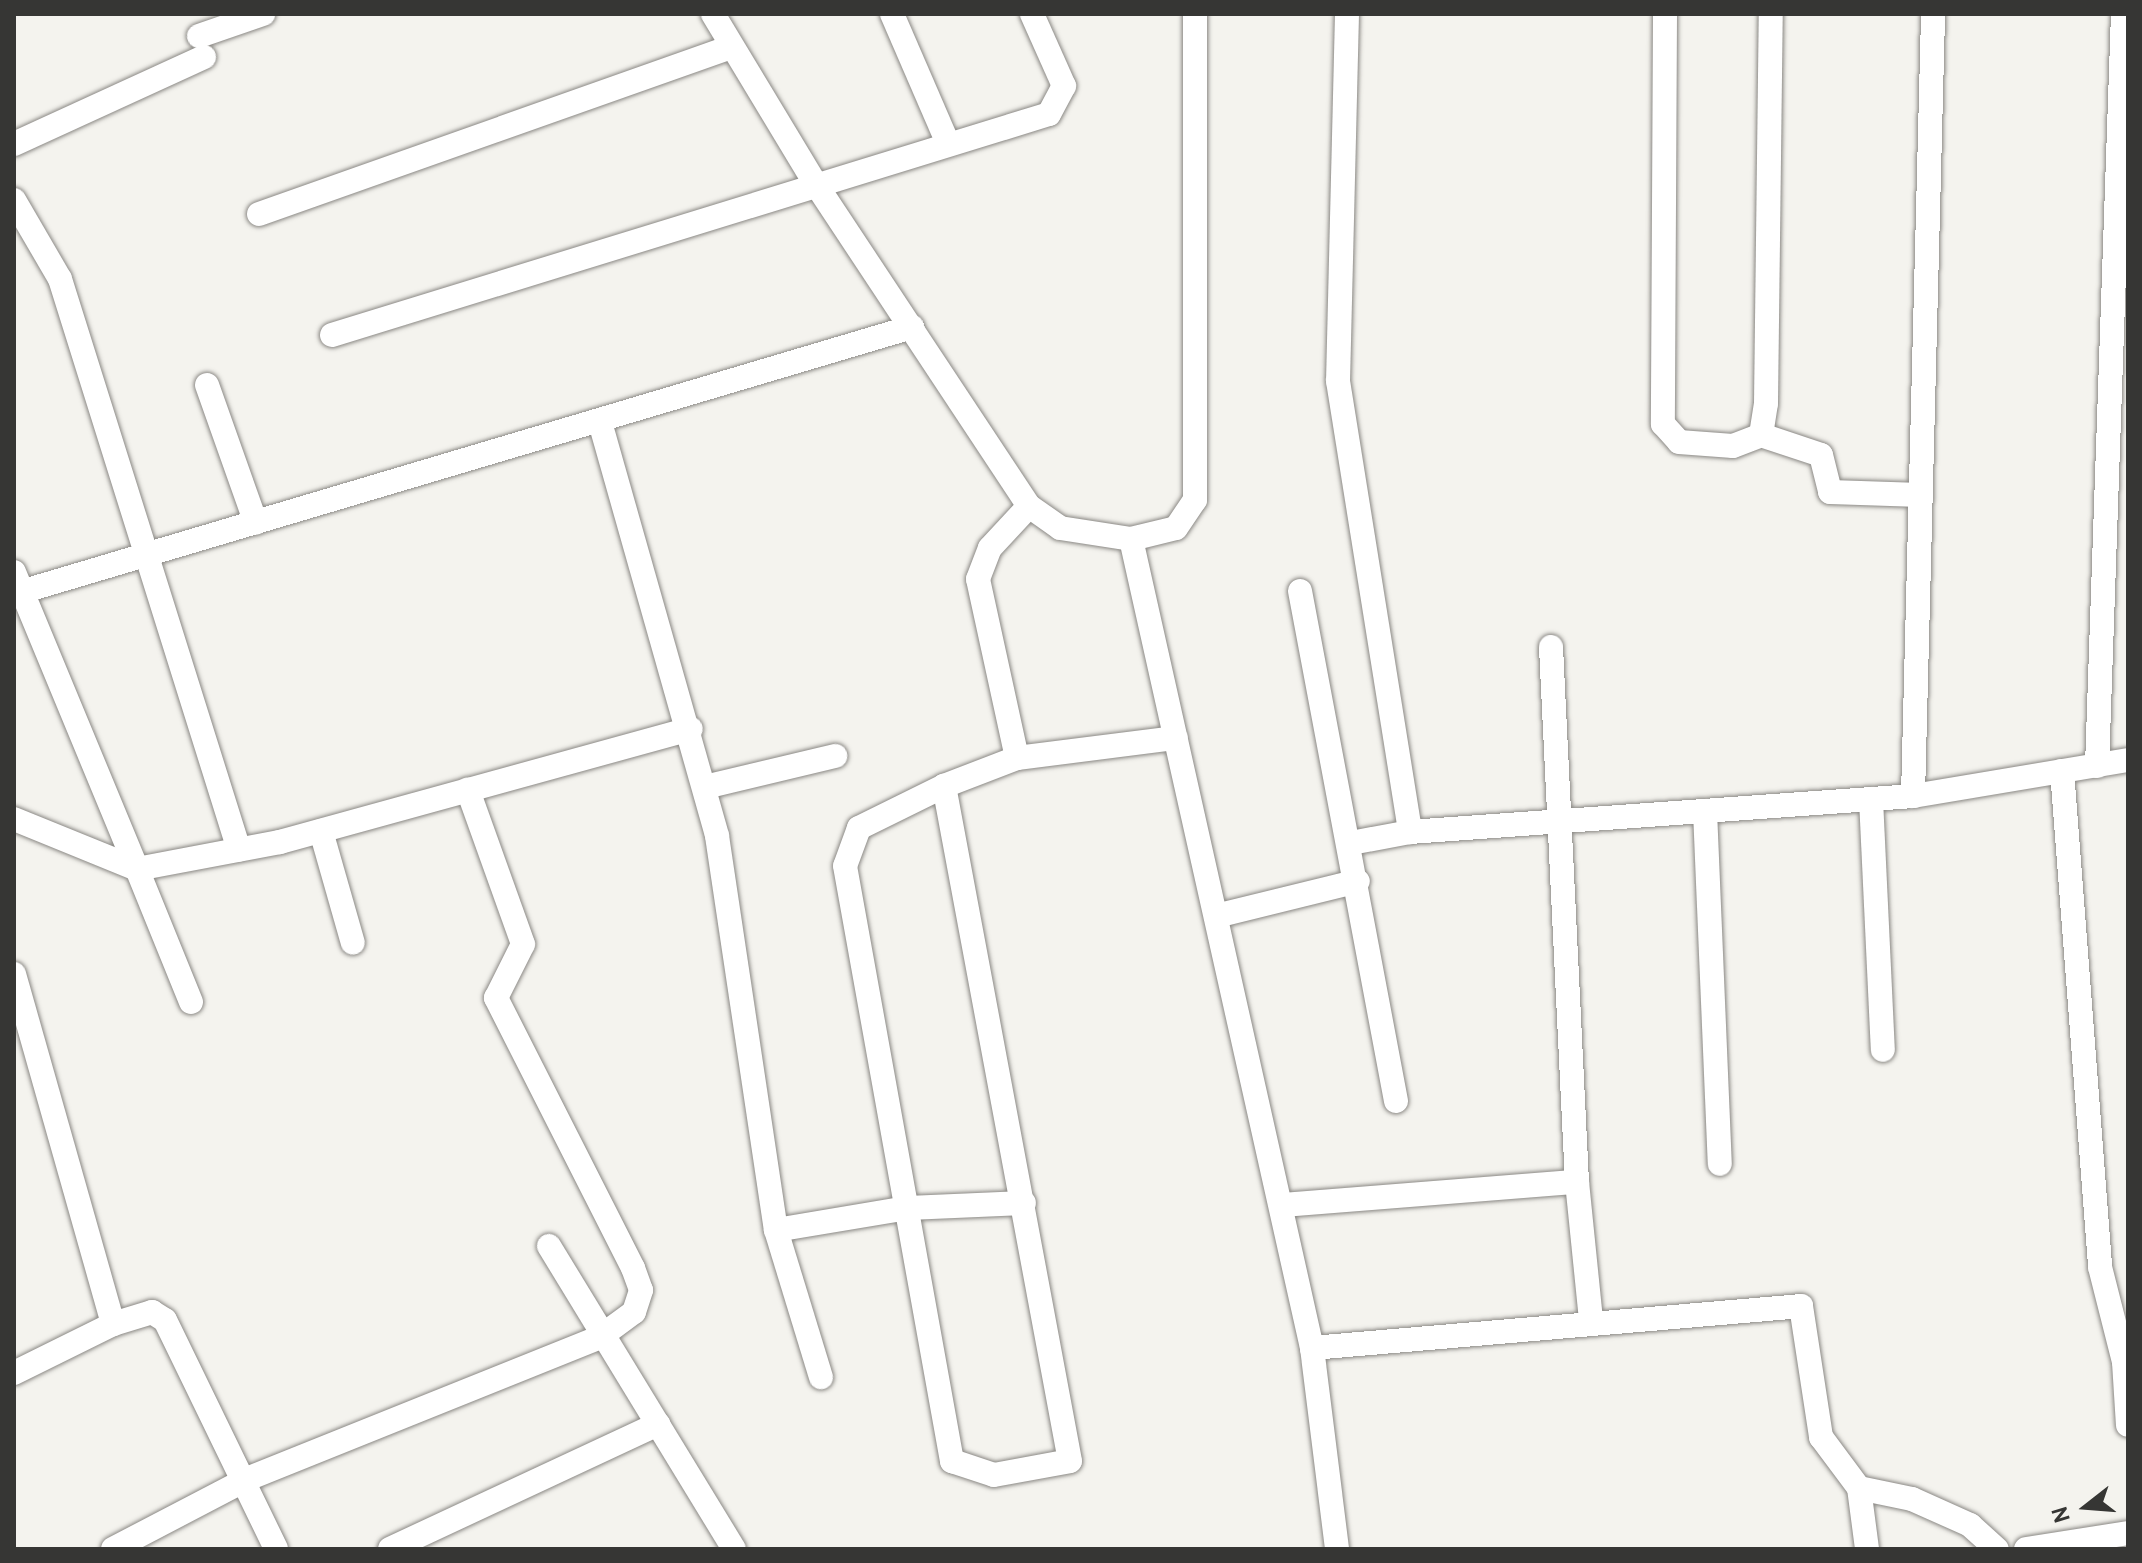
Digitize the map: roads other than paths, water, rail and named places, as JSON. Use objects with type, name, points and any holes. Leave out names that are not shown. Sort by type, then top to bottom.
[{"type":"street","points":[[14,144],[263,14]]},
{"type":"street","points":[[713,14],[815,183],[1029,506],[1060,528],[1131,539],[1176,528],[1195,500],[1195,14]]},
{"type":"street","points":[[892,14],[947,141]]},
{"type":"street","points":[[332,335],[947,141],[1049,114],[1061,102],[1064,86],[1032,14]]},
{"type":"street","points":[[1347,14],[1338,381],[1410,832]]},
{"type":"street","points":[[1665,14],[1663,424],[1679,442],[1733,446],[1761,435],[1821,455],[1830,492],[1921,495]]},
{"type":"street","points":[[1761,435],[1771,14]]},
{"type":"street","points":[[1913,796],[1933,14]]},
{"type":"street","points":[[2097,766],[2123,14]]},
{"type":"street","points":[[259,214],[731,47]]},
{"type":"street","points":[[14,200],[60,279],[151,554],[239,850]]},
{"type":"street","points":[[191,1002],[17,586],[151,554],[912,327]]},
{"type":"street","points":[[207,385],[256,523]]},
{"type":"street","points":[[600,422],[691,729],[705,787],[776,1230],[821,1377]]},
{"type":"street","points":[[1017,758],[978,579],[990,548],[1029,506]]},
{"type":"street","points":[[1131,539],[1312,1348],[1337,1549]]},
{"type":"street","points":[[1300,591],[1351,843],[1396,1101]]},
{"type":"street","points":[[1551,647],[1556,822],[1577,1182],[1591,1321]]},
{"type":"street","points":[[14,819],[137,869],[321,831],[691,729]]},
{"type":"street","points":[[944,786],[1070,1461],[994,1475],[952,1461],[845,866],[859,828],[944,786],[1017,758],[1176,738]]},
{"type":"street","points":[[705,787],[835,756]]},
{"type":"street","points":[[1351,843],[1410,832],[1913,796],[2128,760]]},
{"type":"street","points":[[2062,771],[2100,1267],[2124,1362],[2128,1425]]},
{"type":"street","points":[[113,1549],[247,1479],[600,1337],[634,1312],[641,1290],[496,998],[523,944],[468,790]]},
{"type":"street","points":[[1871,799],[1883,1050]]},
{"type":"street","points":[[1705,811],[1720,1164]]},
{"type":"street","points":[[321,831],[353,943]]},
{"type":"street","points":[[1216,916],[1358,881]]},
{"type":"street","points":[[14,974],[113,1324]]},
{"type":"street","points":[[1282,1205],[1577,1182]]},
{"type":"street","points":[[776,1230],[908,1208],[1024,1203]]},
{"type":"street","points":[[549,1246],[600,1337],[658,1424],[727,1547]]},
{"type":"street","points":[[1312,1348],[1591,1321],[1801,1306],[1821,1437],[1859,1488],[1867,1549]]},
{"type":"street","points":[[14,1373],[134,1313],[165,1320],[247,1479],[276,1549]]},
{"type":"street","points":[[390,1549],[658,1424]]},
{"type":"street","points":[[1859,1488],[1912,1499],[1970,1525],[1997,1549]]},
{"type":"street","points":[[2026,1549],[2128,1533]]}]
